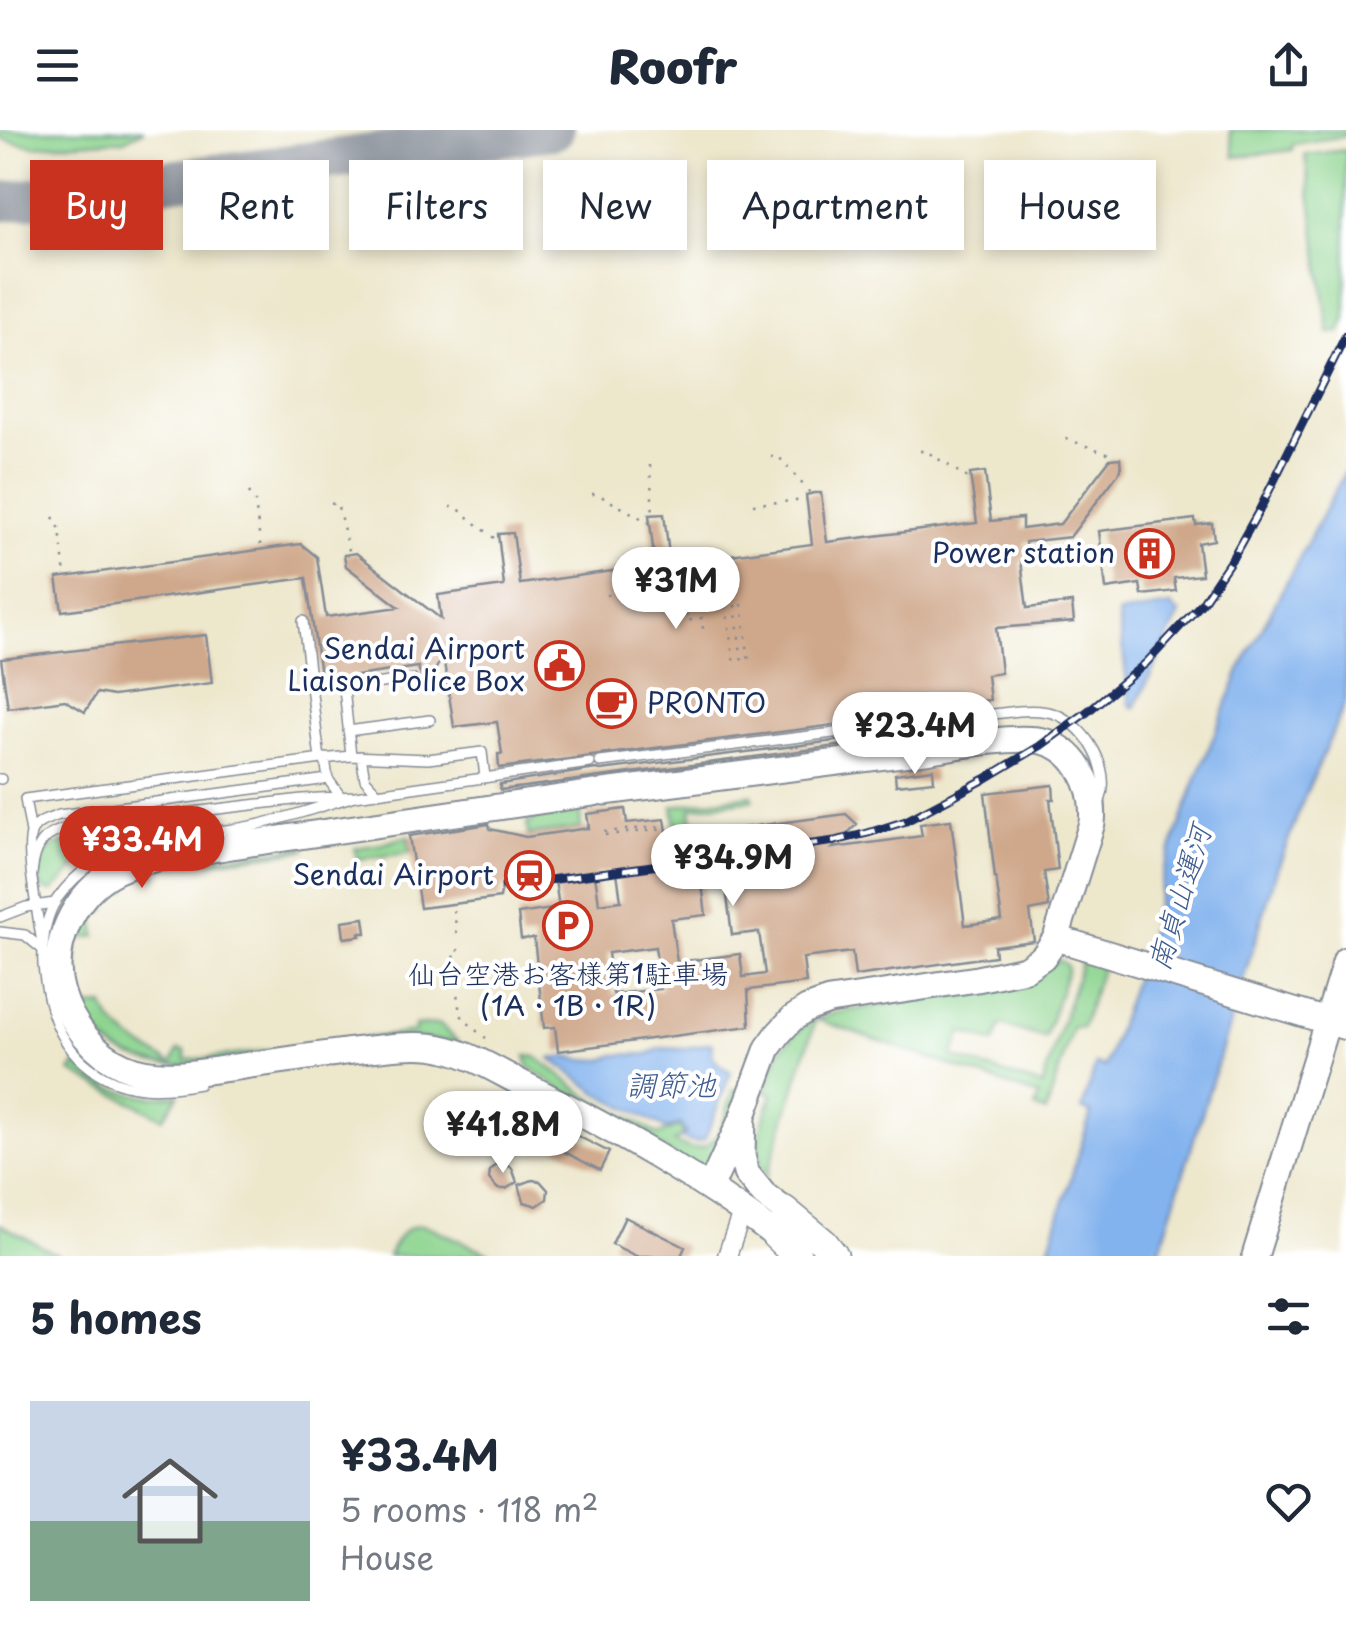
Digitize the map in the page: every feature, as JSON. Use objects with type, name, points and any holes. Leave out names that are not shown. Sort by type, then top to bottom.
[{"type":"main road","points":[[780,1222],[798,1256]]},
{"type":"main road","points":[[780,1222],[824,1243],[834,1256]]},
{"type":"street","points":[[710,1188],[768,1048],[792,1019],[829,1001],[977,980],[1025,969],[1043,957],[1066,912],[1092,823],[1092,798],[1086,778],[1059,748],[1038,740],[1012,740],[235,845],[144,861],[114,872],[95,885],[68,922],[58,973],[62,997],[86,1038],[122,1066],[158,1074],[199,1072],[402,1046],[445,1048],[557,1102],[743,1210],[780,1222]]},
{"type":"street","points":[[1056,938],[1336,1024]]},
{"type":"street","points":[[1255,1256],[1336,1024],[1346,960]]},
{"type":"street","points":[[743,1116],[746,1173],[780,1222]]},
{"type":"street","points":[[727,1256],[743,1210]]},
{"type":"lane","points":[[302,621],[322,759],[328,779],[340,797]]},
{"type":"lane","points":[[378,792],[365,779],[356,756],[348,730],[344,688],[412,680]]},
{"type":"lane","points":[[32,874],[41,842],[55,830],[74,826],[354,796],[1019,710],[1056,714],[1077,727],[1090,742],[1104,788],[1092,823]]},
{"type":"lane","points":[[348,730],[430,720]]},
{"type":"lane","points":[[206,1083],[149,1089],[128,1086],[101,1074],[80,1058],[59,1031],[46,993],[26,799],[356,756],[428,758],[482,752],[486,778]]},
{"type":"lane","points":[[31,833],[41,821],[59,815],[328,779]]},
{"type":"lane","points":[[42,949],[55,903],[81,872],[123,846],[252,826],[354,796]]},
{"type":"lane","points":[[164,838],[235,845]]},
{"type":"lane","points":[[0,917],[55,903]]},
{"type":"lane","points":[[0,932],[25,935],[42,949]]},
{"type":"lane","points":[[220,1081],[360,1060],[402,1046]]},
{"type":"path","points":[[1066,439],[1113,455],[1113,459]]},
{"type":"path","points":[[920,451],[926,450],[972,480]]},
{"type":"path","points":[[772,457],[778,456],[810,494]]},
{"type":"path","points":[[650,465],[652,515]]},
{"type":"path","points":[[248,492],[255,502],[261,550]]},
{"type":"path","points":[[592,494],[650,523]]},
{"type":"path","points":[[753,504],[807,500]]},
{"type":"path","points":[[331,504],[337,502],[350,554]]},
{"type":"path","points":[[450,507],[456,507],[499,542]]},
{"type":"path","points":[[53,517],[60,528],[66,577]]},
{"type":"path","points":[[606,595],[682,585],[686,621],[702,618],[703,629]]},
{"type":"path","points":[[742,604],[749,662]]},
{"type":"path","points":[[734,605],[742,663]]},
{"type":"path","points":[[726,606],[734,664]]},
{"type":"path","points":[[604,834],[666,828]]},
{"type":"path","points":[[454,910],[456,936]]},
{"type":"path","points":[[458,950],[459,956],[452,957],[460,1014],[486,1038]]},
{"type":"green space","points":[[0,130],[144,130],[124,140],[33,146],[0,139]]},
{"type":"green space","points":[[1230,130],[1346,130],[1346,136],[1293,144],[1292,150],[1234,157]]},
{"type":"green space","points":[[1346,150],[1346,319],[1340,332],[1329,333],[1305,155]]},
{"type":"green space","points":[[752,795],[753,800],[691,808],[694,834],[677,836],[673,806]]},
{"type":"green space","points":[[580,812],[581,828],[528,835],[527,824],[539,817]]},
{"type":"green space","points":[[249,820],[118,841],[82,861],[53,891],[39,884],[42,861],[57,844]]},
{"type":"green space","points":[[408,836],[410,853],[357,859],[355,848]]},
{"type":"green space","points":[[304,847],[305,850],[157,869],[157,875],[126,878],[126,890],[105,892],[106,910],[94,912],[96,936],[75,939],[82,1007],[104,1006],[123,1033],[172,1064],[178,1050],[185,1051],[186,1060],[218,1057],[415,1032],[415,1026],[439,1024],[458,1042],[399,1038],[221,1063],[180,1065],[154,1063],[129,1056],[107,1044],[90,1027],[73,994],[70,960],[73,943],[87,912],[97,899],[110,887],[128,876],[147,870]]},
{"type":"green space","points":[[1082,959],[1102,966],[1082,1028],[1073,1027],[1046,1112],[1035,1108],[1039,1096],[816,1019],[838,1012],[1004,989],[1033,978],[1060,960],[1067,970],[1045,1038],[1001,1025],[994,1043],[962,1032],[953,1057],[1042,1086]]},
{"type":"green space","points":[[816,1019],[767,1176],[758,1146],[773,1094],[765,1091],[781,1049],[803,1026]]},
{"type":"green space","points":[[526,1056],[536,1057],[588,1096],[659,1135],[679,1126],[684,1134],[674,1142],[688,1148],[709,1144],[722,1126],[734,1089],[743,1092],[712,1164],[696,1165],[573,1098],[528,1066]]},
{"type":"green space","points":[[76,1064],[99,1081],[124,1092],[151,1096],[179,1094],[163,1118],[71,1072]]},
{"type":"green space","points":[[0,1224],[60,1256],[0,1256]]},
{"type":"green space","points":[[422,1225],[495,1256],[388,1256],[405,1231]]},
{"type":"water","name":"南貞山運河","points":[[1346,470],[1346,702],[1277,870],[1158,1256],[1047,1256],[1091,1113],[1082,1109],[1096,1064],[1105,1067],[1151,929],[1164,869],[1194,786],[1241,668]]},
{"type":"water","points":[[1171,606],[1180,613],[1135,708],[1130,704],[1118,614]]},
{"type":"water","name":"調節池","points":[[710,1043],[714,1059],[731,1072],[705,1139],[696,1142],[681,1138],[686,1133],[680,1124],[667,1129],[598,1093],[551,1059],[568,1056],[603,1060],[615,1055],[647,1054],[662,1048],[682,1049]]},
{"type":"building","points":[[1120,458],[1121,470],[1070,537],[1025,542],[1027,558],[1021,561],[1027,608],[1072,603],[1074,622],[996,628],[1001,673],[987,675],[990,700],[881,715],[881,719],[499,768],[498,754],[502,754],[497,722],[454,727],[443,656],[425,688],[418,667],[321,681],[306,578],[62,611],[57,578],[301,544],[317,557],[326,617],[399,607],[346,566],[344,555],[356,553],[441,619],[438,595],[504,586],[498,534],[513,533],[520,584],[655,565],[649,515],[664,514],[670,563],[812,544],[806,495],[814,493],[821,493],[827,542],[977,523],[970,474],[985,472],[991,521],[1022,518],[1022,529],[1060,524],[1110,459]]},
{"type":"building","name":"Power station","points":[[1195,519],[1196,525],[1212,523],[1214,540],[1198,543],[1202,575],[1174,578],[1176,591],[1142,595],[1140,584],[1106,589],[1099,531]]},
{"type":"building","points":[[206,635],[212,683],[113,696],[97,693],[85,712],[65,700],[8,708],[1,659]]},
{"type":"building","points":[[883,735],[884,740],[500,790],[500,784],[596,769]]},
{"type":"building","points":[[933,769],[934,781],[896,785],[895,774]]},
{"type":"building","points":[[1053,785],[1054,799],[1050,799],[1058,870],[1044,872],[1049,907],[1030,911],[1034,941],[994,946],[995,956],[855,976],[852,952],[803,958],[806,983],[748,990],[750,1026],[558,1051],[555,1027],[544,1028],[534,938],[521,939],[518,914],[559,908],[555,880],[502,887],[500,898],[420,908],[409,836],[489,824],[490,829],[526,837],[589,828],[587,814],[625,809],[627,823],[665,819],[668,838],[846,814],[857,824],[833,848],[922,836],[920,824],[951,820],[965,925],[1002,920],[985,793]],"holes":[[[722,858],[732,935],[759,932],[765,974],[743,977],[740,954],[677,962],[671,919],[706,915],[699,861]],[[617,872],[621,901],[599,904],[595,874]],[[655,947],[661,989],[613,994],[608,953]]]},
{"type":"building","points":[[364,918],[366,933],[344,938],[342,921]]},
{"type":"building","points":[[558,1126],[609,1152],[600,1170],[549,1144]]},
{"type":"building","points":[[504,1163],[512,1168],[517,1182],[498,1189],[489,1179],[490,1171]]},
{"type":"building","points":[[540,1181],[548,1190],[547,1199],[537,1206],[524,1202],[519,1185]]},
{"type":"building","points":[[625,1217],[685,1247],[681,1256],[636,1256],[612,1244]]},
{"type":"taxiway","points":[[0,202],[554,130]]},
{"type":"railway","points":[[505,886],[835,841],[868,833],[906,821],[1040,746],[1146,663],[1202,603],[1260,509],[1346,335]]},
{"type":"place","name":"Power station","points":[[1150,553]]},
{"type":"place","name":"Sendai Airport Liaison Police Box","points":[[560,665]]},
{"type":"place","name":"PRONTO","points":[[612,703]]},
{"type":"place","name":"Sendai Airport","points":[[529,875]]},
{"type":"place","name":"仙台空港お客様第1駐車場 (1A・1B・1R)","points":[[568,926]]}]
